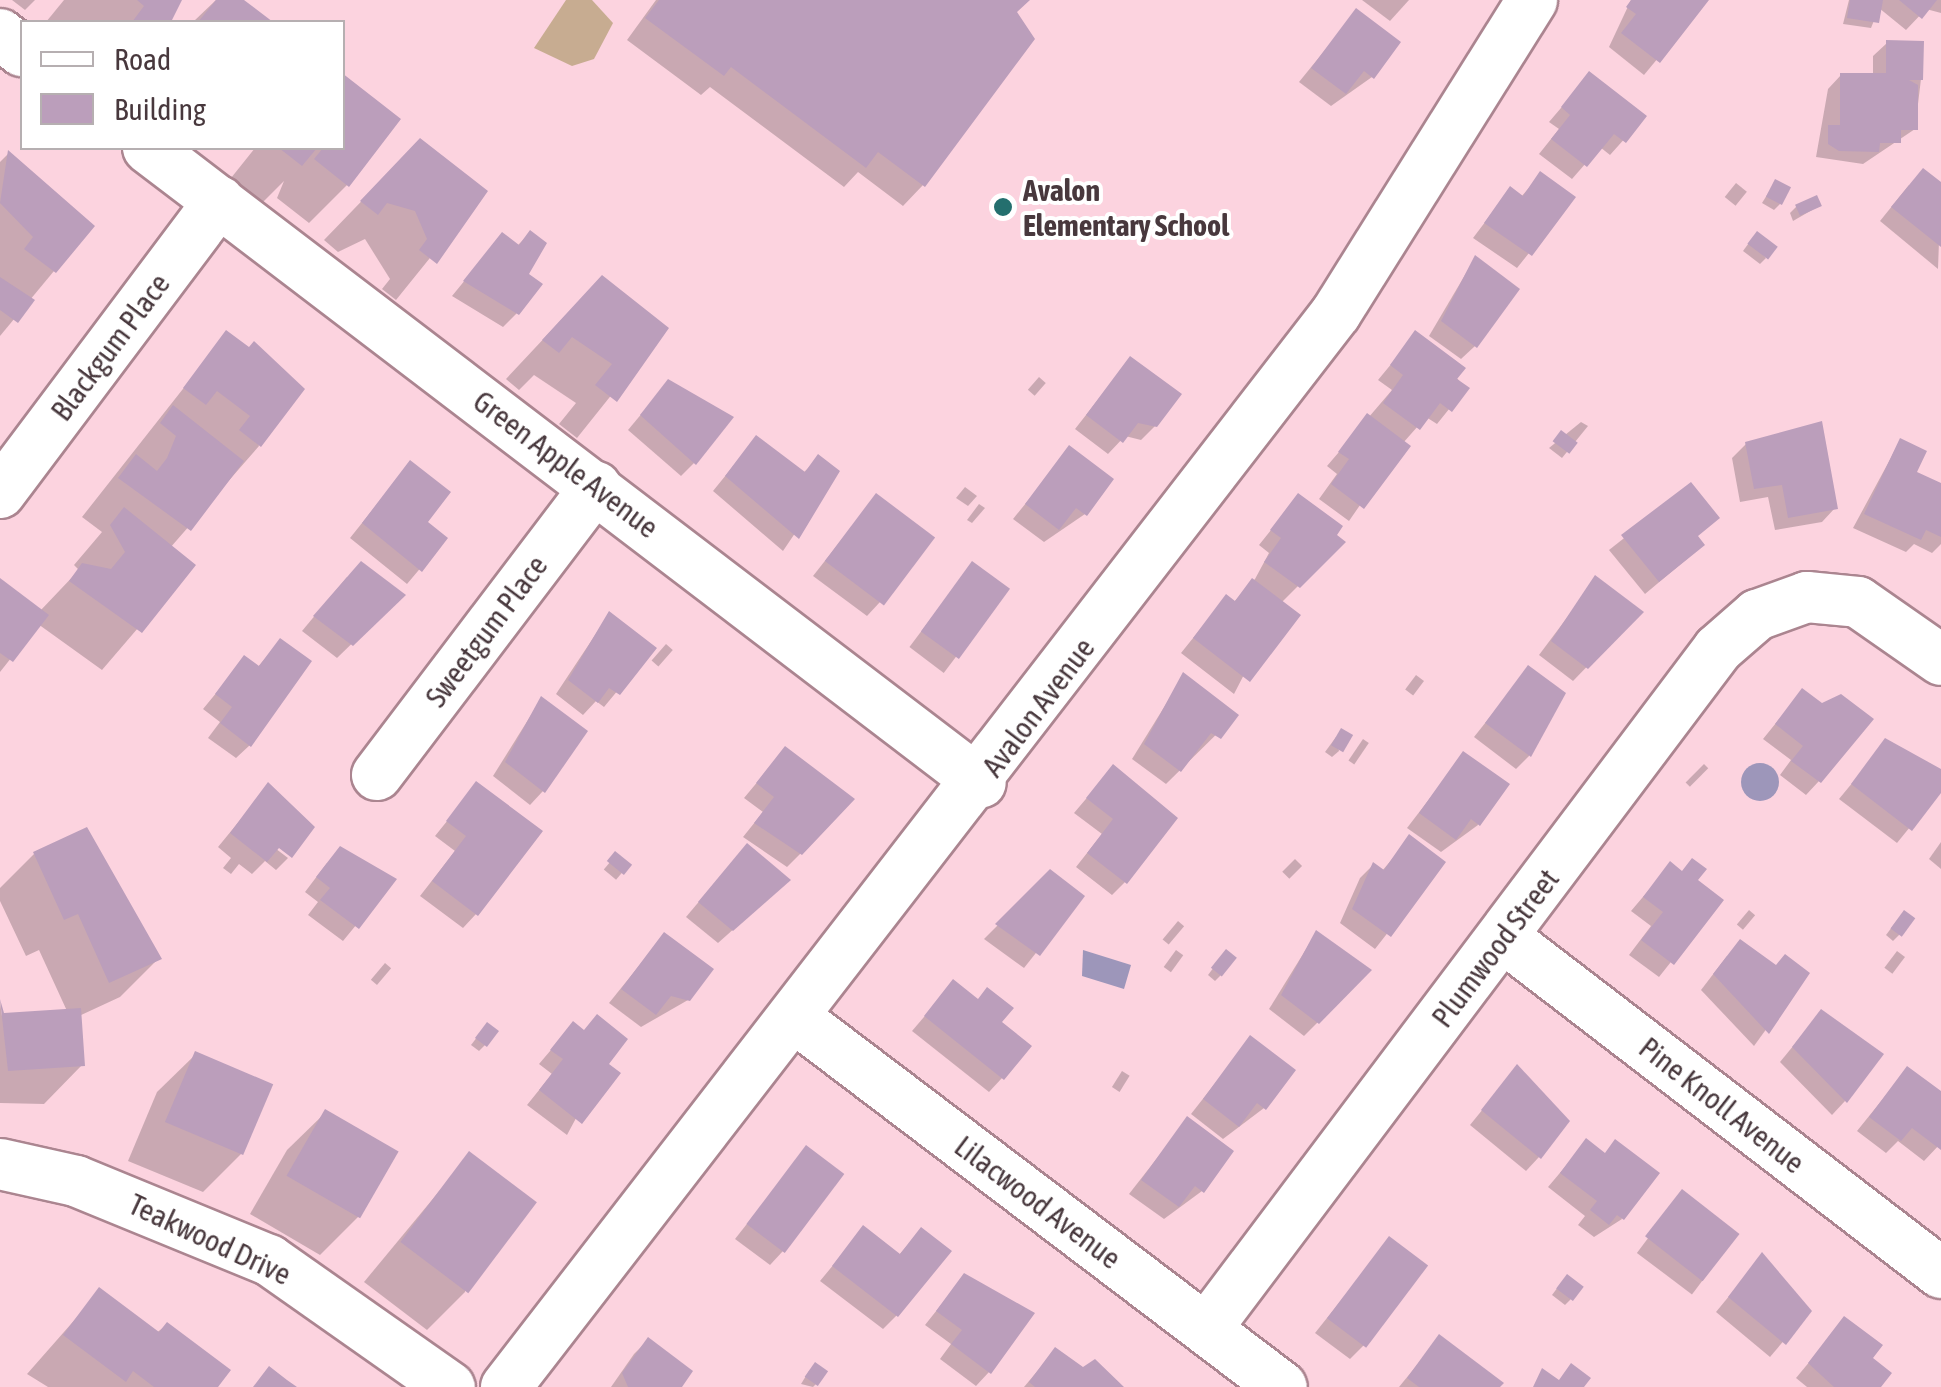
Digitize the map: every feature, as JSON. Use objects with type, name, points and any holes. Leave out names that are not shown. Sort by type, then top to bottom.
[{"type":"street","name":"Avalon Avenue","points":[[506,1387],[981,784],[1336,313],[1532,0]]},
{"type":"street","points":[[0,34],[20,49]]},
{"type":"street","name":"Green Apple Avenue","points":[[151,150],[981,784]]},
{"type":"street","name":"Blackgum Place","points":[[0,493],[219,202]]},
{"type":"street","name":"Sweetgum Place","points":[[376,775],[596,487]]},
{"type":"street","name":"Plumwood Street","points":[[1206,1329],[1718,649],[1758,615],[1807,596],[1858,602],[1941,660]]},
{"type":"street","name":"Pine Knoll Avenue","points":[[1503,938],[1941,1273]]},
{"type":"street","name":"Lilacwood Avenue","points":[[794,1017],[1282,1387]]},
{"type":"street","name":"Teakwood Drive","points":[[0,1164],[76,1180],[269,1260],[450,1387]]},
{"type":"shaded area","points":[[566,0],[592,0],[613,23],[594,59],[572,66],[534,48]]},
{"type":"shaded area","points":[[1760,763],[1773,769],[1779,782],[1773,795],[1760,801],[1747,795],[1741,782],[1747,769]]},
{"type":"shaded area","points":[[1083,950],[1131,965],[1124,989],[1082,976]]},
{"type":"building","points":[[137,0],[182,0],[172,20],[134,20],[144,6]]},
{"type":"building","points":[[216,0],[244,0],[270,20],[200,20]]},
{"type":"building","points":[[659,0],[1030,0],[1017,12],[1035,39],[925,187],[878,152],[866,168],[731,67],[724,76],[645,18]]},
{"type":"building","points":[[1631,0],[1709,0],[1660,63],[1621,33],[1636,14],[1626,7]]},
{"type":"building","points":[[1850,0],[1883,0],[1879,23],[1847,18]]},
{"type":"building","points":[[1899,0],[1937,0],[1922,19]]},
{"type":"building","points":[[1356,8],[1401,42],[1374,79],[1364,71],[1346,94],[1311,68]]},
{"type":"building","points":[[1886,40],[1924,41],[1923,80],[1909,80],[1918,85],[1918,130],[1901,130],[1901,143],[1880,143],[1879,152],[1839,151],[1828,144],[1828,125],[1840,125],[1840,73],[1886,73]]},
{"type":"building","points":[[1589,71],[1647,116],[1626,143],[1614,134],[1587,167],[1551,139],[1570,115],[1561,107]]},
{"type":"building","points":[[345,75],[401,119],[349,187],[314,159],[321,150],[345,150]]},
{"type":"building","points":[[420,138],[488,191],[437,264],[419,250],[427,239],[415,211],[387,203],[378,215],[360,201]]},
{"type":"building","points":[[8,150],[95,226],[56,273],[24,249],[33,237],[0,203]]},
{"type":"building","points":[[282,150],[315,150],[302,166]]},
{"type":"building","points":[[1923,168],[1941,182],[1941,247],[1891,207]]},
{"type":"building","points":[[1540,171],[1576,197],[1532,256],[1484,223],[1510,186],[1523,196]]},
{"type":"building","points":[[1775,179],[1791,187],[1782,205],[1766,197]]},
{"type":"building","points":[[1817,195],[1822,206],[1800,216],[1795,205]]},
{"type":"building","points":[[530,230],[547,243],[529,274],[543,284],[519,315],[463,281],[502,232],[519,245]]},
{"type":"building","points":[[1757,231],[1778,247],[1768,259],[1747,244]]},
{"type":"building","points":[[1475,255],[1520,289],[1477,348],[1441,321]]},
{"type":"building","points":[[602,275],[669,328],[617,402],[595,385],[612,364],[572,337],[559,353],[542,340]]},
{"type":"building","points":[[0,277],[35,300],[18,323],[0,310]]},
{"type":"building","points":[[226,330],[249,347],[254,341],[305,389],[261,447],[239,430],[250,416],[217,391],[206,405],[183,388]]},
{"type":"building","points":[[1415,330],[1466,368],[1457,379],[1470,388],[1452,412],[1440,403],[1420,430],[1383,403],[1403,375],[1390,365]]},
{"type":"building","points":[[1130,356],[1182,394],[1157,427],[1138,423],[1123,443],[1086,415]]},
{"type":"building","points":[[668,379],[734,417],[696,465],[640,415]]},
{"type":"building","points":[[173,405],[244,461],[191,531],[118,478],[136,454],[157,471],[167,458],[176,436],[160,423]]},
{"type":"building","points":[[1367,413],[1411,446],[1364,509],[1331,484],[1349,459],[1338,452]]},
{"type":"building","points":[[1822,421],[1838,509],[1788,518],[1782,485],[1754,489],[1745,442]]},
{"type":"building","points":[[1561,430],[1578,443],[1569,454],[1553,441]]},
{"type":"building","points":[[756,435],[805,472],[818,454],[840,471],[799,539],[725,476]]},
{"type":"building","points":[[1900,438],[1927,451],[1917,472],[1941,483],[1941,537],[1926,530],[1921,540],[1864,514]]},
{"type":"building","points":[[1069,445],[1114,479],[1087,516],[1076,508],[1059,530],[1025,504]]},
{"type":"building","points":[[410,460],[451,492],[428,522],[448,538],[422,572],[362,523]]},
{"type":"building","points":[[1691,482],[1720,518],[1698,536],[1705,545],[1659,582],[1621,535]]},
{"type":"building","points":[[876,493],[935,538],[884,605],[825,561]]},
{"type":"building","points":[[1298,493],[1343,526],[1337,535],[1346,542],[1300,588],[1264,562],[1281,538],[1270,530]]},
{"type":"building","points":[[124,507],[196,565],[142,633],[69,581],[82,563],[111,569],[125,552],[110,525]]},
{"type":"building","points":[[361,561],[406,595],[353,646],[313,616]]},
{"type":"building","points":[[972,561],[1010,589],[959,659],[921,631]]},
{"type":"building","points":[[1595,575],[1644,612],[1588,669],[1551,641]]},
{"type":"building","points":[[0,578],[49,615],[13,662],[0,653]]},
{"type":"building","points":[[1252,578],[1301,615],[1250,682],[1193,638],[1226,594],[1235,601]]},
{"type":"building","points":[[609,611],[657,648],[620,695],[609,688],[598,703],[568,680]]},
{"type":"building","points":[[280,638],[312,661],[251,747],[220,723],[232,707],[215,694],[244,655],[259,666]]},
{"type":"building","points":[[1528,665],[1566,693],[1531,757],[1485,723]]},
{"type":"building","points":[[1183,672],[1239,715],[1221,739],[1211,733],[1181,772],[1144,744]]},
{"type":"building","points":[[1802,688],[1822,703],[1841,694],[1874,719],[1821,783],[1791,761],[1803,746],[1775,724]]},
{"type":"building","points":[[541,696],[588,731],[545,793],[505,762]]},
{"type":"building","points":[[1341,728],[1353,735],[1343,752],[1331,745]]},
{"type":"building","points":[[1885,738],[1941,769],[1941,793],[1912,831],[1851,784]]},
{"type":"building","points":[[785,746],[855,799],[802,855],[754,823],[774,797],[756,783]]},
{"type":"building","points":[[1463,751],[1510,784],[1480,826],[1471,819],[1456,840],[1419,813]]},
{"type":"building","points":[[1113,764],[1178,818],[1127,884],[1087,853],[1113,819],[1086,798]]},
{"type":"building","points":[[476,781],[543,831],[478,916],[432,881],[466,836],[446,821]]},
{"type":"building","points":[[268,782],[315,827],[292,858],[279,848],[267,862],[230,833]]},
{"type":"building","points":[[87,827],[162,959],[109,983],[78,914],[64,920],[33,852]]},
{"type":"building","points":[[1409,834],[1446,862],[1391,937],[1352,909],[1373,862],[1384,870]]},
{"type":"building","points":[[747,843],[791,880],[733,931],[698,902]]},
{"type":"building","points":[[340,846],[397,879],[359,929],[320,900],[330,888],[316,877]]},
{"type":"building","points":[[615,851],[632,865],[624,875],[607,861]]},
{"type":"building","points":[[1692,858],[1707,869],[1698,880],[1724,900],[1674,965],[1641,940],[1663,912],[1643,897],[1670,861],[1682,871]]},
{"type":"building","points":[[1050,869],[1085,896],[1040,956],[995,924]]},
{"type":"building","points":[[1904,910],[1915,918],[1902,937],[1890,929]]},
{"type":"building","points":[[1316,930],[1372,970],[1319,1024],[1281,995]]},
{"type":"building","points":[[664,932],[714,969],[690,1001],[671,996],[656,1015],[621,989]]},
{"type":"building","points":[[1740,939],[1776,965],[1785,954],[1810,973],[1769,1034],[1713,974]]},
{"type":"building","points":[[1226,949],[1237,958],[1222,976],[1211,968]]},
{"type":"building","points":[[953,979],[978,999],[987,987],[1014,1008],[1002,1022],[1032,1046],[1004,1080],[924,1016]]},
{"type":"building","points":[[0,999],[4,1013],[81,1008],[85,1066],[8,1071]]},
{"type":"building","points":[[1821,1009],[1884,1054],[1847,1103],[1792,1047]]},
{"type":"building","points":[[597,1014],[628,1039],[609,1064],[621,1073],[582,1124],[539,1090],[563,1059],[550,1050],[573,1021],[584,1030]]},
{"type":"building","points":[[487,1022],[499,1031],[487,1047],[475,1038]]},
{"type":"building","points":[[1250,1035],[1296,1070],[1266,1110],[1257,1103],[1239,1127],[1203,1099]]},
{"type":"building","points":[[195,1051],[273,1084],[243,1155],[165,1122]]},
{"type":"building","points":[[1517,1064],[1570,1121],[1541,1159],[1481,1110]]},
{"type":"building","points":[[1907,1066],[1941,1091],[1941,1150],[1912,1128],[1901,1141],[1869,1117]]},
{"type":"building","points":[[325,1109],[399,1152],[360,1218],[287,1176]]},
{"type":"building","points":[[1187,1116],[1234,1151],[1204,1193],[1195,1186],[1179,1207],[1141,1180]]},
{"type":"building","points":[[1586,1138],[1605,1153],[1615,1139],[1660,1173],[1624,1220],[1617,1215],[1609,1225],[1590,1210],[1597,1201],[1560,1173]]},
{"type":"building","points":[[806,1145],[844,1174],[785,1253],[746,1224]]},
{"type":"building","points":[[469,1151],[537,1202],[468,1293],[400,1242]]},
{"type":"building","points":[[1682,1189],[1740,1234],[1703,1281],[1645,1236]]},
{"type":"building","points":[[863,1225],[900,1254],[921,1227],[952,1251],[898,1317],[832,1266]]},
{"type":"building","points":[[1389,1236],[1428,1265],[1366,1348],[1327,1318]]},
{"type":"building","points":[[1762,1252],[1812,1311],[1786,1345],[1728,1297]]},
{"type":"building","points":[[964,1273],[1035,1313],[991,1374],[951,1344],[962,1330],[936,1311]]},
{"type":"building","points":[[1567,1274],[1584,1287],[1573,1301],[1556,1288]]},
{"type":"building","points":[[99,1287],[159,1332],[167,1322],[231,1370],[218,1387],[154,1387],[133,1371],[126,1382],[63,1335]]},
{"type":"building","points":[[1844,1316],[1883,1345],[1873,1358],[1892,1373],[1881,1387],[1834,1387],[1808,1363]]},
{"type":"building","points":[[1439,1334],[1504,1383],[1500,1387],[1419,1387],[1407,1378]]},
{"type":"building","points":[[648,1337],[693,1371],[682,1387],[628,1387],[622,1373]]},
{"type":"building","points":[[1055,1347],[1083,1367],[1095,1359],[1124,1387],[1035,1387],[1029,1382]]},
{"type":"building","points":[[815,1362],[828,1371],[818,1386],[805,1377]]},
{"type":"building","points":[[1571,1363],[1591,1378],[1584,1387],[1533,1387],[1542,1368],[1559,1380]]},
{"type":"building","points":[[269,1366],[287,1380],[297,1387],[253,1387]]},
{"type":"place","name":"Avalon Elementary School","points":[[1003,207]]}]
